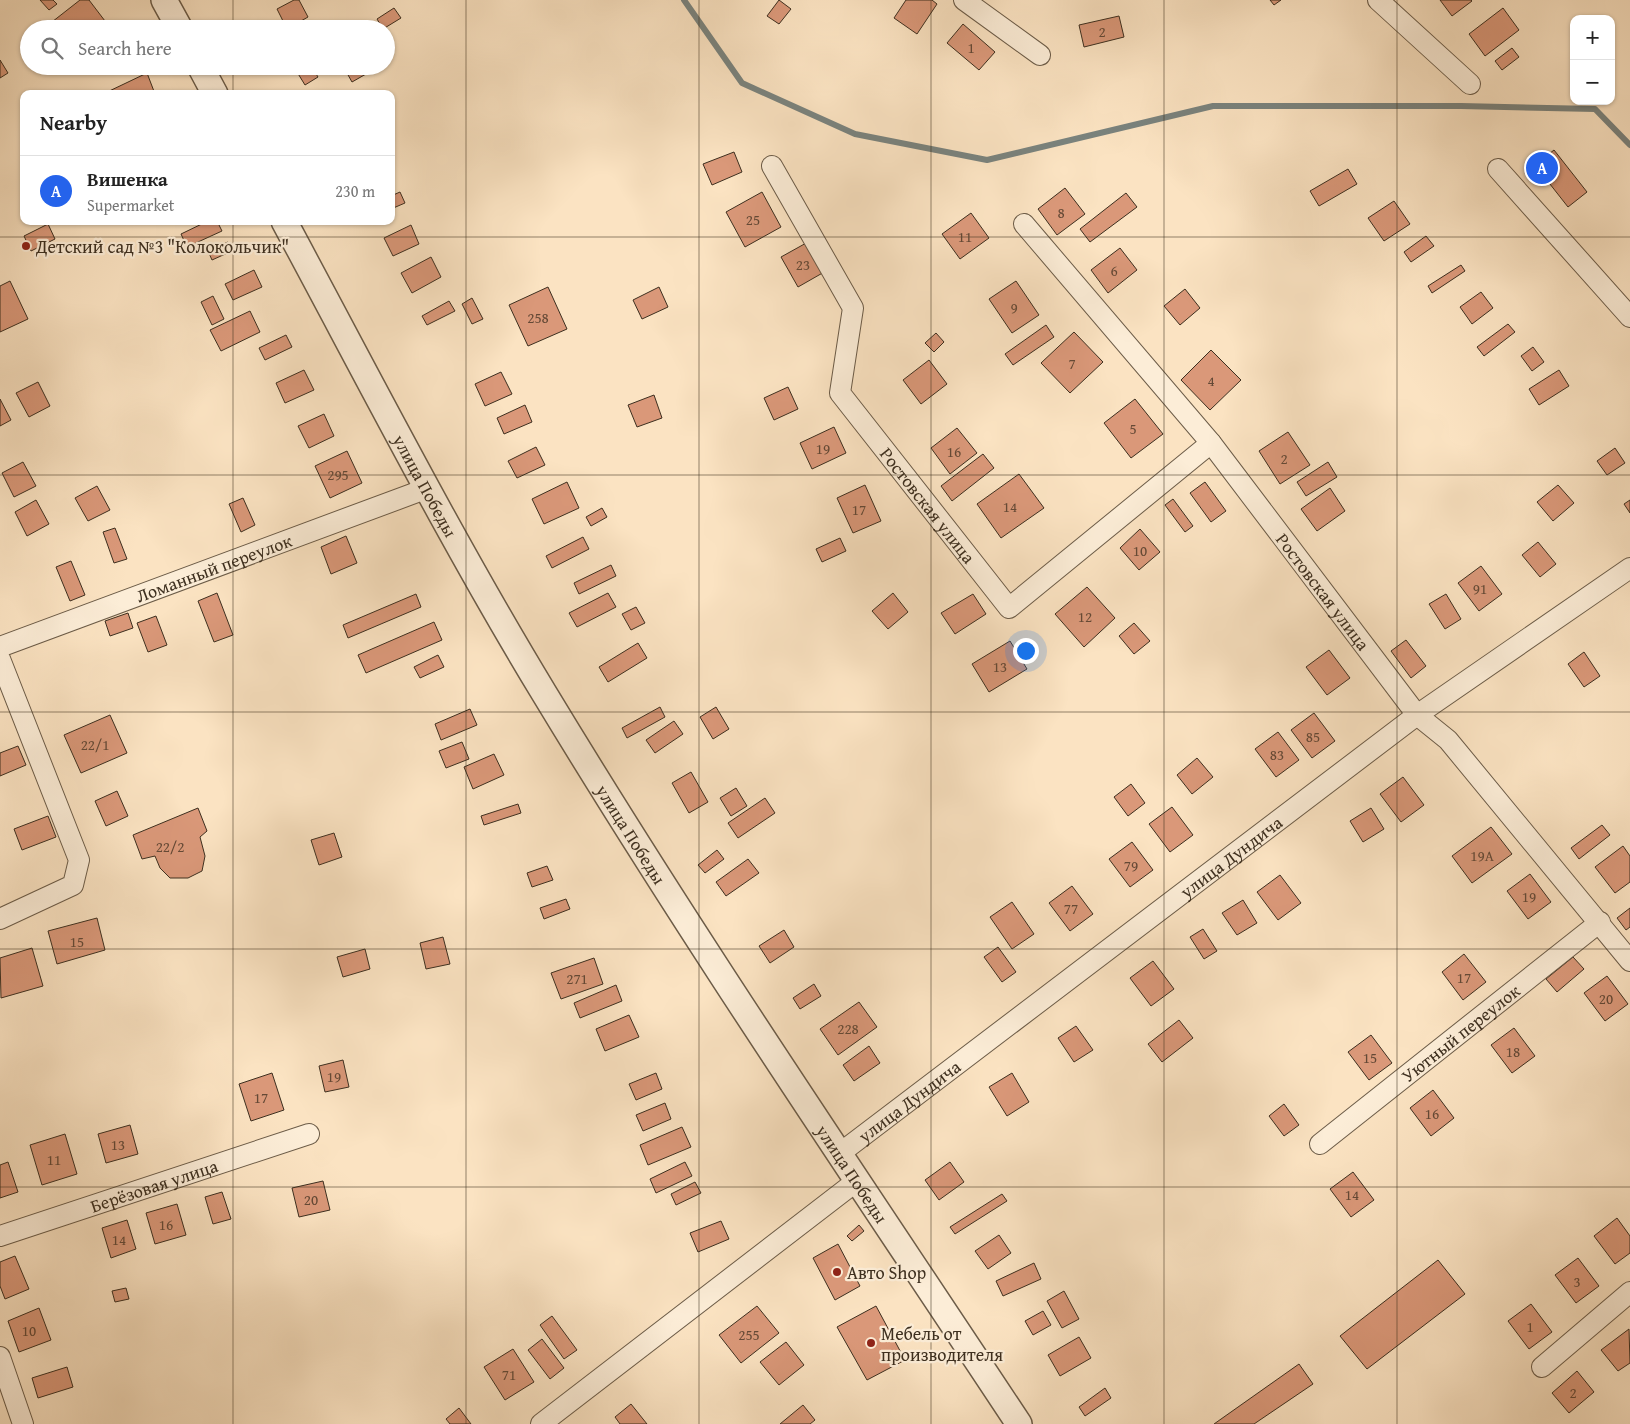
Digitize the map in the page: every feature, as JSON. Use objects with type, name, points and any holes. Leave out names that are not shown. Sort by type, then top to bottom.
[{"type":"street","points":[[164,0],[175,20]]},
{"type":"street","points":[[964,0],[1040,56]]},
{"type":"street","points":[[1378,0],[1470,84]]},
{"type":"street","points":[[205,75],[213,90]]},
{"type":"street","name":"Ростовская улица","points":[[772,166],[853,308],[840,393],[1009,608],[1211,443]]},
{"type":"street","points":[[1498,168],[1630,317]]},
{"type":"street","name":"Ростовская улица","points":[[1024,224],[1211,443],[1417,715]]},
{"type":"street","name":"улица Победы","points":[[286,225],[428,488],[543,692],[654,869],[839,1154],[1019,1424]]},
{"type":"street","name":"Ломанный переулок","points":[[0,647],[428,488]]},
{"type":"street","name":"улица Дундича","points":[[839,1154],[1417,715],[1630,568]]},
{"type":"street","points":[[0,659],[79,860],[73,885],[0,919]]},
{"type":"street","points":[[1417,715],[1448,740],[1600,922],[1630,961]]},
{"type":"street","name":"Уютный переулок","points":[[1320,1144],[1600,922]]},
{"type":"street","name":"Берёзовая улица","points":[[0,1236],[309,1134]]},
{"type":"street","points":[[541,1424],[858,1180]]},
{"type":"street","points":[[1542,1367],[1630,1292]]},
{"type":"street","points":[[0,1357],[23,1424]]},
{"type":"building","points":[[40,0],[53,0],[57,4],[49,10]]},
{"type":"building","points":[[80,0],[89,0],[104,20],[54,20]]},
{"type":"building","points":[[294,0],[299,0],[308,17],[303,20],[282,20],[277,9]]},
{"type":"building","points":[[779,0],[791,9],[779,24],[767,16]]},
{"type":"building","points":[[906,0],[932,0],[937,4],[917,34],[894,18]]},
{"type":"building","points":[[1270,0],[1281,0],[1274,5]]},
{"type":"building","points":[[1440,0],[1471,0],[1472,1],[1452,16]]},
{"type":"building","points":[[394,8],[401,18],[395,22],[395,20],[377,19]]},
{"type":"building","points":[[1503,8],[1519,30],[1485,56],[1469,34]]},
{"type":"building","points":[[1119,16],[1124,37],[1084,47],[1079,25]]},
{"type":"building","points":[[963,24],[995,52],[979,70],[947,43]]},
{"type":"building","points":[[1512,48],[1519,57],[1502,70],[1495,61]]},
{"type":"building","points":[[0,60],[8,73],[0,78]]},
{"type":"building","points":[[143,75],[148,75],[153,90],[111,90]]},
{"type":"building","points":[[299,75],[317,75],[318,77],[305,85]]},
{"type":"building","points":[[348,75],[364,75],[352,82]]},
{"type":"building","points":[[1554,150],[1587,192],[1568,207],[1535,165]]},
{"type":"building","points":[[734,152],[742,172],[712,185],[703,164]]},
{"type":"building","points":[[1348,169],[1357,184],[1319,206],[1310,191]]},
{"type":"building","points":[[1065,188],[1085,214],[1057,235],[1038,209]]},
{"type":"building","points":[[400,192],[405,203],[395,207],[395,194]]},
{"type":"building","points":[[762,192],[781,227],[745,247],[726,212]]},
{"type":"building","points":[[1126,193],[1137,207],[1090,242],[1080,229]]},
{"type":"building","points":[[1394,201],[1410,224],[1384,241],[1368,218]]},
{"type":"building","points":[[971,213],[989,238],[960,259],[942,234]]},
{"type":"building","points":[[48,225],[55,239],[31,251],[24,236]]},
{"type":"building","points":[[200,225],[219,225],[222,231],[187,247],[181,234]]},
{"type":"building","points":[[411,225],[419,244],[393,256],[384,238]]},
{"type":"building","points":[[1426,236],[1434,246],[1411,262],[1404,252]]},
{"type":"building","points":[[228,242],[232,251],[212,260],[208,251]]},
{"type":"building","points":[[808,242],[826,271],[798,287],[781,257]]},
{"type":"building","points":[[1120,248],[1137,270],[1108,293],[1091,270]]},
{"type":"building","points":[[431,257],[441,277],[412,293],[401,273]]},
{"type":"building","points":[[1461,265],[1465,271],[1432,293],[1428,286]]},
{"type":"building","points":[[254,270],[262,287],[233,300],[225,284]]},
{"type":"building","points":[[10,281],[28,319],[0,332],[0,286]]},
{"type":"building","points":[[1016,281],[1039,315],[1012,333],[989,299]]},
{"type":"building","points":[[548,287],[567,329],[528,346],[509,305]]},
{"type":"building","points":[[659,287],[668,307],[642,319],[633,300]]},
{"type":"building","points":[[1185,289],[1200,308],[1180,325],[1164,306]]},
{"type":"building","points":[[1481,292],[1493,308],[1472,324],[1460,307]]},
{"type":"building","points":[[213,296],[224,319],[212,325],[201,302]]},
{"type":"building","points":[[472,298],[483,319],[472,324],[462,304]]},
{"type":"building","points":[[449,301],[455,311],[427,325],[422,316]]},
{"type":"building","points":[[250,311],[260,332],[221,351],[210,330]]},
{"type":"building","points":[[1508,324],[1515,332],[1484,356],[1477,347]]},
{"type":"building","points":[[1046,325],[1054,337],[1013,365],[1005,354]]},
{"type":"building","points":[[1074,332],[1103,362],[1070,393],[1041,363]]},
{"type":"building","points":[[936,333],[944,342],[934,352],[925,343]]},
{"type":"building","points":[[286,335],[292,347],[265,360],[259,348]]},
{"type":"building","points":[[1533,347],[1544,362],[1532,371],[1521,356]]},
{"type":"building","points":[[1211,350],[1241,380],[1210,410],[1181,380]]},
{"type":"building","points":[[929,360],[947,384],[921,404],[903,380]]},
{"type":"building","points":[[304,370],[314,390],[285,403],[276,383]]},
{"type":"building","points":[[1559,370],[1569,386],[1539,405],[1529,389]]},
{"type":"building","points":[[501,372],[512,394],[485,406],[475,384]]},
{"type":"building","points":[[38,382],[50,406],[29,417],[16,393]]},
{"type":"building","points":[[788,387],[798,409],[774,420],[764,398]]},
{"type":"building","points":[[654,395],[662,418],[637,427],[628,405]]},
{"type":"building","points":[[0,399],[11,420],[0,426]]},
{"type":"building","points":[[1135,399],[1163,434],[1131,458],[1104,423]]},
{"type":"building","points":[[525,405],[532,422],[504,434],[497,418]]},
{"type":"building","points":[[324,414],[334,436],[309,448],[298,426]]},
{"type":"building","points":[[834,427],[846,453],[812,469],[800,443]]},
{"type":"building","points":[[957,428],[977,453],[950,474],[931,448]]},
{"type":"building","points":[[1288,432],[1310,465],[1280,484],[1259,451]]},
{"type":"building","points":[[536,447],[545,465],[517,478],[508,461]]},
{"type":"building","points":[[1615,448],[1625,463],[1607,475],[1597,461]]},
{"type":"building","points":[[347,451],[362,483],[330,498],[315,466]]},
{"type":"building","points":[[983,454],[994,468],[952,501],[941,486]]},
{"type":"building","points":[[23,462],[36,486],[14,497],[2,473]]},
{"type":"building","points":[[1328,462],[1337,477],[1306,496],[1297,482]]},
{"type":"building","points":[[1019,474],[1044,508],[1001,538],[977,504]]},
{"type":"building","points":[[567,482],[579,508],[544,524],[532,499]]},
{"type":"building","points":[[1205,482],[1226,511],[1211,522],[1190,493]]},
{"type":"building","points":[[865,485],[881,521],[853,533],[837,498]]},
{"type":"building","points":[[1558,485],[1574,503],[1553,521],[1537,502]]},
{"type":"building","points":[[97,486],[110,510],[88,521],[75,498]]},
{"type":"building","points":[[1330,488],[1345,511],[1317,531],[1301,509]]},
{"type":"building","points":[[243,498],[255,525],[241,532],[229,504]]},
{"type":"building","points":[[1173,499],[1193,526],[1185,532],[1165,505]]},
{"type":"building","points":[[36,500],[49,524],[27,536],[15,512]]},
{"type":"building","points":[[1630,500],[1630,513],[1624,504]]},
{"type":"building","points":[[602,508],[607,517],[591,526],[586,517]]},
{"type":"building","points":[[115,528],[127,559],[114,563],[103,532]]},
{"type":"building","points":[[1140,529],[1160,552],[1139,570],[1120,548]]},
{"type":"building","points":[[346,536],[357,563],[331,574],[321,547]]},
{"type":"building","points":[[583,537],[589,549],[552,568],[546,556]]},
{"type":"building","points":[[840,538],[846,551],[822,562],[816,549]]},
{"type":"building","points":[[1538,542],[1556,564],[1540,577],[1522,555]]},
{"type":"building","points":[[71,561],[85,595],[70,601],[56,567]]},
{"type":"building","points":[[611,565],[616,576],[579,594],[574,583]]},
{"type":"building","points":[[1481,566],[1502,594],[1479,611],[1458,583]]},
{"type":"building","points":[[1087,587],[1115,618],[1084,647],[1055,614]]},
{"type":"building","points":[[217,593],[233,635],[214,642],[198,601]]},
{"type":"building","points":[[608,593],[616,607],[577,627],[569,613]]},
{"type":"building","points":[[893,593],[908,612],[888,629],[872,611]]},
{"type":"building","points":[[416,594],[421,607],[348,638],[343,625]]},
{"type":"building","points":[[973,594],[986,614],[955,634],[941,613]]},
{"type":"building","points":[[1446,594],[1461,619],[1445,629],[1429,604]]},
{"type":"building","points":[[636,607],[645,623],[631,630],[622,614]]},
{"type":"building","points":[[128,613],[133,628],[110,636],[105,621]]},
{"type":"building","points":[[156,616],[167,645],[148,652],[137,623]]},
{"type":"building","points":[[434,622],[442,640],[366,673],[358,655]]},
{"type":"building","points":[[1134,623],[1150,641],[1134,654],[1119,636]]},
{"type":"building","points":[[1406,640],[1426,666],[1411,678],[1391,651]]},
{"type":"building","points":[[1010,641],[1027,669],[989,692],[972,664]]},
{"type":"building","points":[[638,643],[647,658],[608,682],[599,667]]},
{"type":"building","points":[[1329,650],[1350,678],[1327,695],[1306,667]]},
{"type":"building","points":[[1584,652],[1600,676],[1584,687],[1568,664]]},
{"type":"building","points":[[438,655],[444,667],[420,678],[414,667]]},
{"type":"building","points":[[660,707],[665,717],[627,738],[622,728]]},
{"type":"building","points":[[716,707],[729,729],[713,739],[700,717]]},
{"type":"building","points":[[470,709],[477,725],[441,740],[435,724]]},
{"type":"building","points":[[1314,713],[1335,741],[1312,758],[1291,730]]},
{"type":"building","points":[[110,715],[127,753],[81,773],[64,735]]},
{"type":"building","points":[[674,721],[683,734],[655,753],[646,740]]},
{"type":"building","points":[[1278,732],[1299,760],[1276,777],[1255,749]]},
{"type":"building","points":[[462,742],[469,759],[446,768],[439,751]]},
{"type":"building","points":[[18,746],[26,765],[0,776],[0,753]]},
{"type":"building","points":[[494,754],[504,775],[473,789],[464,767]]},
{"type":"building","points":[[1197,758],[1213,777],[1192,794],[1177,775]]},
{"type":"building","points":[[691,772],[708,802],[689,813],[672,783]]},
{"type":"building","points":[[1403,777],[1424,805],[1401,822],[1380,794]]},
{"type":"building","points":[[1131,784],[1145,803],[1128,816],[1114,797]]},
{"type":"building","points":[[736,788],[747,806],[731,816],[720,798]]},
{"type":"building","points":[[117,791],[128,816],[106,826],[95,801]]},
{"type":"building","points":[[765,798],[775,813],[738,838],[728,823]]},
{"type":"building","points":[[518,804],[521,813],[484,825],[481,816]]},
{"type":"building","points":[[1172,807],[1193,835],[1170,852],[1149,824]]},
{"type":"building","points":[[198,808],[207,831],[200,837],[205,856],[202,871],[188,878],[170,878],[160,868],[155,856],[142,859],[133,835]]},
{"type":"building","points":[[1371,808],[1384,829],[1363,842],[1350,821]]},
{"type":"building","points":[[48,816],[56,837],[22,850],[14,829]]},
{"type":"building","points":[[1602,825],[1610,835],[1579,859],[1571,848]]},
{"type":"building","points":[[1491,827],[1512,854],[1472,883],[1452,856]]},
{"type":"building","points":[[334,833],[342,857],[319,865],[311,840]]},
{"type":"building","points":[[1132,842],[1153,870],[1130,887],[1109,859]]},
{"type":"building","points":[[1623,846],[1630,856],[1630,882],[1615,893],[1595,867]]},
{"type":"building","points":[[717,850],[724,859],[705,873],[698,865]]},
{"type":"building","points":[[748,859],[759,873],[726,896],[716,882]]},
{"type":"building","points":[[547,866],[553,880],[532,887],[527,873]]},
{"type":"building","points":[[1530,874],[1551,902],[1528,919],[1507,891]]},
{"type":"building","points":[[1280,875],[1301,903],[1278,920],[1257,892]]},
{"type":"building","points":[[1072,886],[1093,914],[1070,931],[1049,903]]},
{"type":"building","points":[[566,899],[570,909],[544,919],[540,908]]},
{"type":"building","points":[[1243,900],[1257,923],[1237,935],[1222,913]]},
{"type":"building","points":[[1012,902],[1034,934],[1012,949],[990,917]]},
{"type":"building","points":[[1630,908],[1630,927],[1626,930],[1617,918]]},
{"type":"building","points":[[97,918],[105,950],[57,964],[48,931]]},
{"type":"building","points":[[1203,929],[1217,951],[1204,959],[1190,937]]},
{"type":"building","points":[[784,930],[794,947],[770,963],[759,946]]},
{"type":"building","points":[[443,937],[450,964],[426,969],[420,943]]},
{"type":"building","points":[[998,947],[1016,972],[1002,982],[984,957]]},
{"type":"building","points":[[32,948],[43,986],[1,998],[0,958]]},
{"type":"building","points":[[365,949],[370,969],[343,977],[337,957]]},
{"type":"building","points":[[1464,954],[1486,982],[1463,1000],[1442,972]]},
{"type":"building","points":[[1573,957],[1584,969],[1557,992],[1546,979]]},
{"type":"building","points":[[594,958],[603,984],[561,999],[551,973]]},
{"type":"building","points":[[1153,961],[1174,989],[1151,1006],[1130,978]]},
{"type":"building","points":[[1607,976],[1628,1004],[1605,1021],[1584,993]]},
{"type":"building","points":[[814,984],[821,996],[800,1009],[793,998]]},
{"type":"building","points":[[616,985],[622,1001],[580,1018],[574,1003]]},
{"type":"building","points":[[859,1002],[877,1027],[838,1055],[820,1029]]},
{"type":"building","points":[[629,1015],[639,1037],[605,1051],[596,1029]]},
{"type":"building","points":[[1179,1020],[1193,1038],[1162,1062],[1148,1044]]},
{"type":"building","points":[[1076,1026],[1093,1050],[1074,1062],[1058,1038]]},
{"type":"building","points":[[1514,1028],[1535,1056],[1512,1073],[1491,1045]]},
{"type":"building","points":[[1371,1035],[1392,1063],[1369,1080],[1348,1052]]},
{"type":"building","points":[[869,1046],[880,1063],[854,1081],[843,1065]]},
{"type":"building","points":[[343,1060],[349,1087],[325,1092],[319,1066]]},
{"type":"building","points":[[272,1073],[284,1110],[251,1121],[239,1084]]},
{"type":"building","points":[[656,1073],[662,1089],[636,1100],[629,1084]]},
{"type":"building","points":[[1012,1073],[1029,1102],[1007,1116],[989,1087]]},
{"type":"building","points":[[1433,1090],[1454,1118],[1431,1136],[1410,1108]]},
{"type":"building","points":[[665,1103],[671,1119],[643,1131],[636,1115]]},
{"type":"building","points":[[1284,1104],[1299,1125],[1284,1136],[1269,1116]]},
{"type":"building","points":[[130,1125],[138,1154],[106,1163],[98,1134]]},
{"type":"building","points":[[682,1127],[691,1147],[648,1165],[640,1145]]},
{"type":"building","points":[[65,1134],[77,1174],[42,1185],[30,1145]]},
{"type":"building","points":[[8,1162],[18,1192],[0,1198],[0,1165]]},
{"type":"building","points":[[685,1162],[692,1176],[656,1193],[650,1179]]},
{"type":"building","points":[[950,1162],[964,1182],[939,1200],[925,1180]]},
{"type":"building","points":[[1353,1172],[1374,1200],[1351,1217],[1330,1189]]},
{"type":"building","points":[[323,1181],[330,1210],[299,1217],[292,1188]]},
{"type":"building","points":[[695,1182],[701,1193],[676,1205],[671,1194]]},
{"type":"building","points":[[222,1192],[231,1219],[213,1224],[205,1197]]},
{"type":"building","points":[[1002,1194],[1007,1201],[955,1234],[950,1227]]},
{"type":"building","points":[[177,1204],[186,1235],[155,1244],[146,1213]]},
{"type":"building","points":[[1617,1218],[1630,1236],[1630,1253],[1615,1264],[1594,1236]]},
{"type":"building","points":[[127,1220],[136,1249],[111,1258],[102,1228]]},
{"type":"building","points":[[721,1221],[729,1239],[698,1252],[690,1233]]},
{"type":"building","points":[[859,1225],[864,1231],[852,1241],[847,1236]]},
{"type":"building","points":[[999,1235],[1011,1253],[988,1269],[975,1251]]},
{"type":"building","name":"Авто Shop","points":[[838,1244],[860,1286],[835,1300],[813,1258]]},
{"type":"building","points":[[15,1256],[29,1289],[5,1299],[0,1286],[0,1262]]},
{"type":"building","points":[[1578,1258],[1599,1286],[1576,1303],[1555,1275]]},
{"type":"building","points":[[1438,1260],[1465,1294],[1367,1369],[1340,1336]]},
{"type":"building","points":[[1034,1263],[1041,1279],[1003,1296],[996,1281]]},
{"type":"building","points":[[126,1288],[129,1299],[115,1302],[112,1291]]},
{"type":"building","points":[[1064,1291],[1079,1319],[1062,1328],[1047,1301]]},
{"type":"building","points":[[1531,1304],[1552,1332],[1529,1349],[1508,1321]]},
{"type":"building","points":[[757,1306],[779,1333],[741,1363],[719,1335]]},
{"type":"building","name":"Мебель от производителя","points":[[876,1306],[905,1360],[867,1380],[837,1327]]},
{"type":"building","points":[[39,1308],[51,1340],[19,1352],[8,1321]]},
{"type":"building","points":[[1043,1311],[1051,1325],[1033,1335],[1025,1321]]},
{"type":"building","points":[[552,1316],[577,1350],[564,1359],[540,1325]]},
{"type":"building","points":[[1629,1329],[1630,1363],[1618,1371],[1601,1350]]},
{"type":"building","points":[[1079,1337],[1091,1358],[1060,1376],[1048,1355]]},
{"type":"building","points":[[542,1339],[564,1368],[550,1379],[528,1350]]},
{"type":"building","points":[[786,1342],[804,1365],[779,1385],[760,1362]]},
{"type":"building","points":[[513,1349],[534,1382],[505,1400],[484,1367]]},
{"type":"building","points":[[1299,1364],[1313,1384],[1254,1424],[1214,1424]]},
{"type":"building","points":[[67,1367],[73,1387],[38,1398],[32,1378]]},
{"type":"building","points":[[1577,1371],[1594,1392],[1569,1413],[1552,1393]]},
{"type":"building","points":[[1105,1388],[1111,1398],[1085,1416],[1079,1407]]},
{"type":"building","points":[[631,1404],[647,1424],[620,1424],[615,1417]]},
{"type":"building","points":[[803,1405],[815,1420],[810,1424],[780,1424]]},
{"type":"building","points":[[459,1408],[471,1424],[450,1424],[446,1419]]},
{"type":"waterway","points":[[684,0],[742,83],[855,134],[987,160],[1213,106],[1461,106],[1595,109],[1630,145]]},
{"type":"place","name":"Вишенка","points":[[1542,168]]},
{"type":"place","name":"Детский сад №3 \"Колокольчик\"","points":[[26,246]]},
{"type":"place","name":"Авто Shop","points":[[837,1272]]},
{"type":"place","name":"Мебель от производителя","points":[[871,1343]]}]
